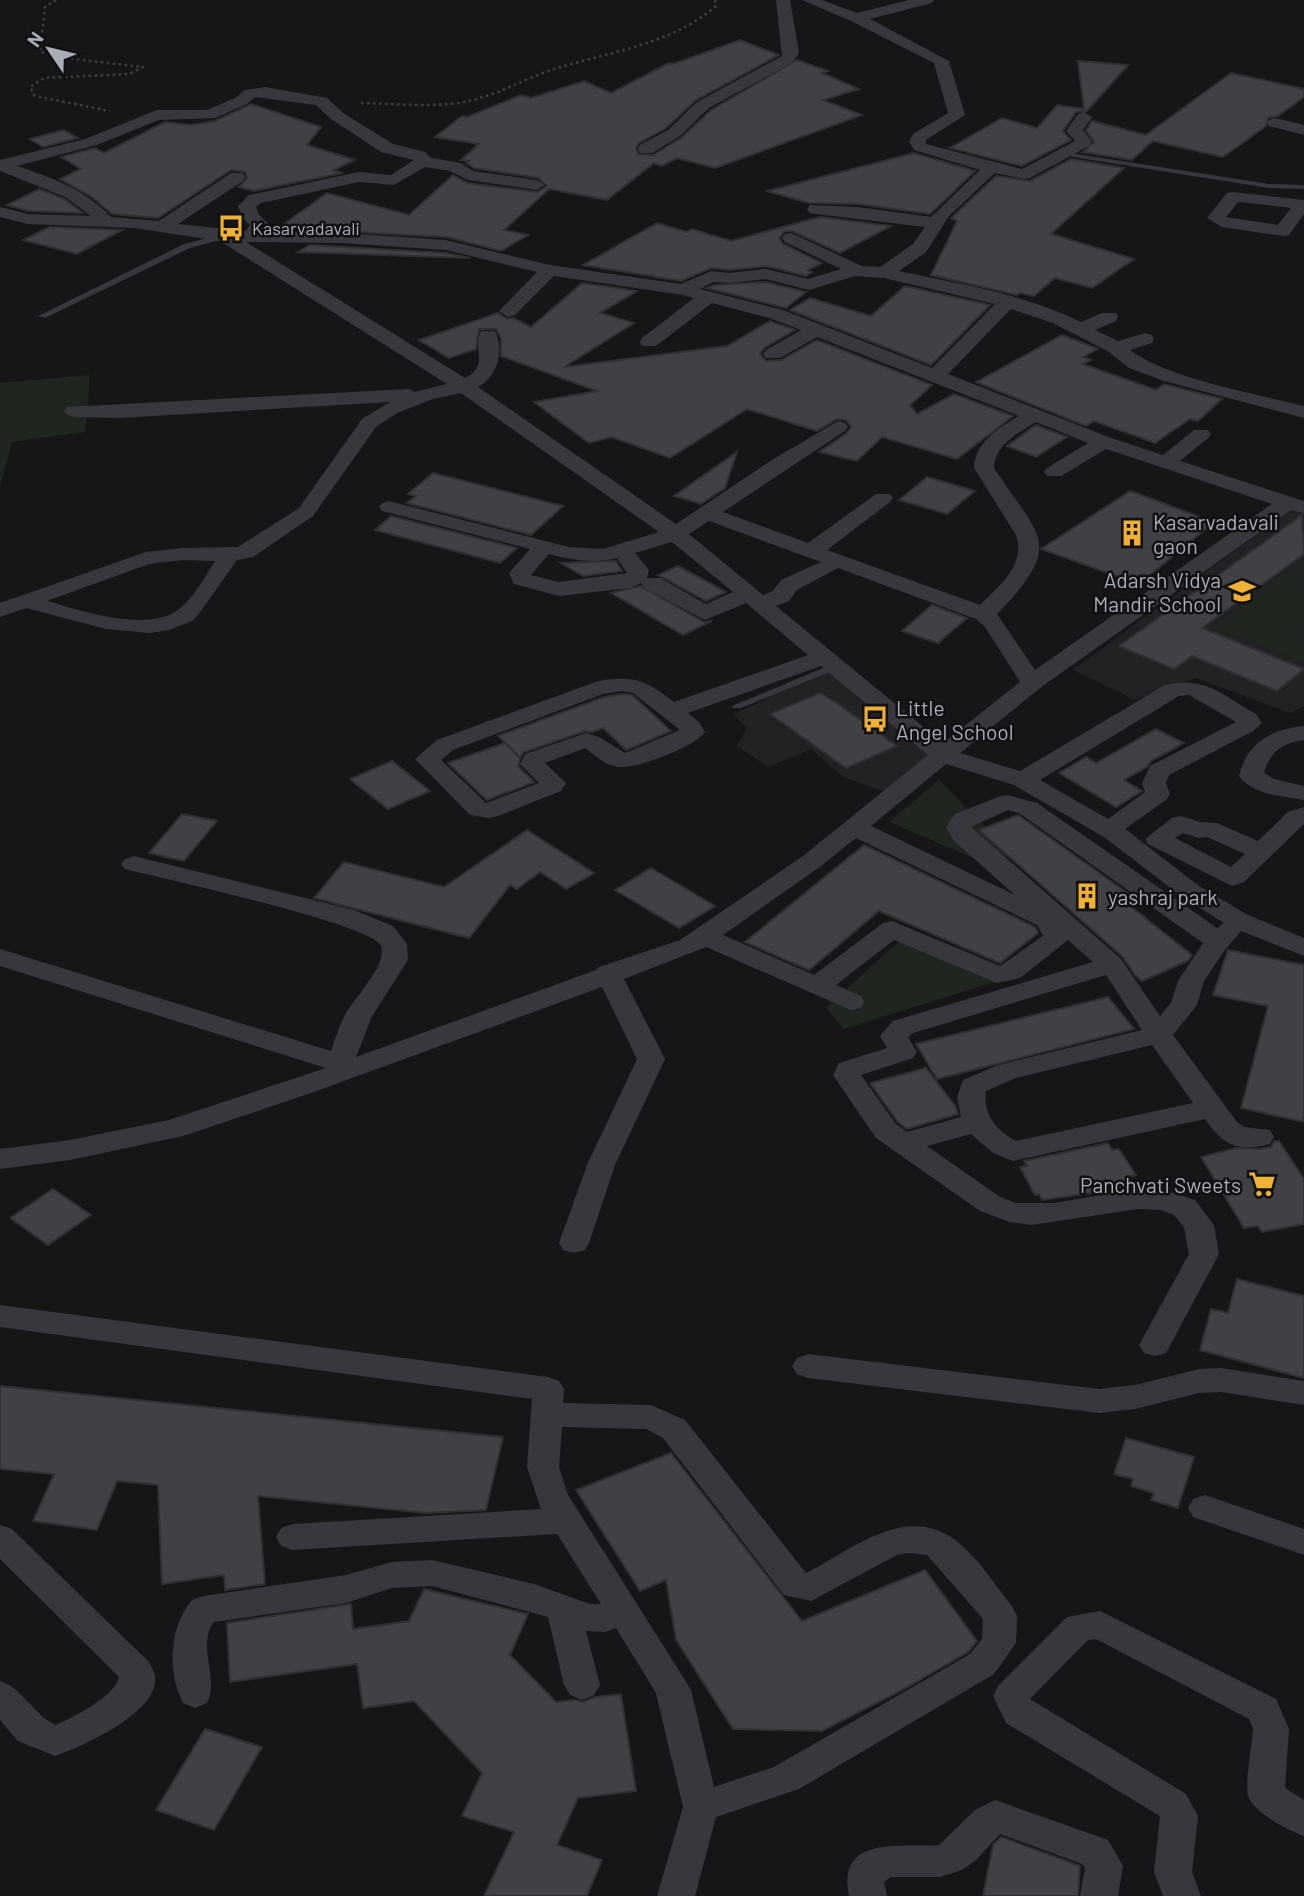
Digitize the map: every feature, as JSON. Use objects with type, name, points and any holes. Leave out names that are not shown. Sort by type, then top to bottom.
[{"type":"street","points":[[646,149],[674,132],[703,105],[788,59],[791,53],[783,0]]},
{"type":"street","points":[[809,0],[856,18],[941,61],[957,115],[919,137],[917,142],[920,147],[1024,174],[1080,146],[1084,141],[1074,128],[1084,117]]},
{"type":"street","points":[[856,18],[927,0]]},
{"type":"street","points":[[105,221],[90,203],[0,165],[91,142],[157,115],[209,115],[241,101],[251,93],[293,95],[321,101],[337,116],[387,148],[419,156],[423,159],[422,162]]},
{"type":"street","points":[[1275,123],[1302,129]]},
{"type":"street","points":[[251,236],[260,224],[251,218],[247,206],[255,199],[359,177],[394,180],[422,162],[460,169],[468,175],[537,185]]},
{"type":"street","points":[[884,273],[920,248],[942,212],[988,172],[989,167]]},
{"type":"street","points":[[162,227],[237,177]]},
{"type":"street","points":[[482,197],[500,180]]},
{"type":"street","points":[[816,209],[934,223]]},
{"type":"street","points":[[0,212],[28,219],[105,221],[224,236],[342,238],[446,245],[550,270],[684,290],[776,314],[1104,442],[1296,505]]},
{"type":"street","points":[[224,236],[464,386],[676,534],[944,756],[1034,780],[1117,823],[1190,891],[1239,920],[1303,940]]},
{"type":"street","points":[[791,238],[858,271]]},
{"type":"street","points":[[508,311],[550,270]]},
{"type":"street","points":[[684,290],[711,276],[729,278],[766,274],[810,285],[858,271],[884,273],[1008,302],[1060,319],[1116,348],[1136,363],[1171,377],[1304,412]]},
{"type":"street","points":[[649,342],[709,296]]},
{"type":"street","points":[[934,377],[1008,302]]},
{"type":"street","points":[[1081,329],[1109,317]]},
{"type":"street","points":[[772,354],[815,330]]},
{"type":"street","points":[[74,411],[119,412],[427,394],[464,386],[482,377],[489,362],[488,335]]},
{"type":"street","points":[[1116,348],[1145,339]]},
{"type":"street","points":[[0,610],[146,558],[245,552],[306,512],[369,423],[390,409],[427,394]]},
{"type":"street","points":[[984,614],[1022,572],[1031,551],[1027,535],[984,468],[983,461],[990,447],[1036,414]]},
{"type":"street","points":[[389,507],[544,547],[585,556],[604,555],[676,534],[838,427]]},
{"type":"street","points":[[1166,462],[1201,433]]},
{"type":"street","points":[[1054,472],[1104,442]]},
{"type":"street","points":[[811,551],[883,498]]},
{"type":"street","points":[[0,1159],[70,1150],[173,1129],[347,1065],[689,946],[812,862],[1031,684],[1296,505]]},
{"type":"street","points":[[709,514],[984,614],[994,623],[1031,684]]},
{"type":"street","points":[[544,547],[520,573],[522,579],[559,589],[630,581],[637,576],[638,570],[622,550]]},
{"type":"street","points":[[26,601],[117,624],[162,624],[185,615],[230,555]]},
{"type":"street","points":[[652,583],[705,613],[754,599],[781,596],[789,585],[828,567]]},
{"type":"street","points":[[671,710],[829,661]]},
{"type":"street","points":[[622,684],[642,688],[671,710],[691,727],[691,735],[625,761],[612,758],[593,741],[586,740],[568,746],[531,761],[554,783],[552,786],[489,811],[480,810],[428,759],[445,745],[598,688],[622,684]]},
{"type":"street","points":[[1117,823],[1158,794],[1154,782],[1159,771],[1245,726],[1250,723],[1248,719],[1193,688],[1173,690],[1034,780],[1007,803],[964,819],[958,827],[963,836],[1112,965],[1212,1108],[1237,1137],[1260,1138]]},
{"type":"street","points":[[1304,733],[1282,737],[1270,743],[1252,770],[1251,776],[1266,785],[1304,793]]},
{"type":"street","points":[[1007,803],[1028,808],[1218,942]]},
{"type":"street","points":[[1261,852],[1297,817],[1304,814]]},
{"type":"street","points":[[816,987],[892,929],[997,975],[1011,972],[1055,940],[1057,933],[1046,919],[855,828]]},
{"type":"street","points":[[134,864],[345,916],[384,932],[394,944],[395,960],[358,1016],[347,1065]]},
{"type":"street","points":[[1212,1108],[1013,1152],[989,1139],[978,1122],[970,1098],[973,1086],[988,1079],[1159,1035],[1184,1005],[1191,981],[1218,942],[1239,920]]},
{"type":"street","points":[[704,936],[850,1002]]},
{"type":"street","points":[[0,957],[347,1065]]},
{"type":"street","points":[[1112,965],[903,1027],[894,1036],[903,1052],[849,1069],[847,1075],[886,1130],[990,1204],[1009,1213],[1032,1216],[1159,1198],[1181,1203],[1195,1215],[1204,1242],[1204,1254],[1156,1345]]},
{"type":"street","points":[[574,1243],[601,1165],[651,1059],[608,974]]},
{"type":"street","points":[[903,1143],[978,1122]]},
{"type":"street","points":[[0,1316],[548,1389],[543,1467],[552,1498],[673,1689],[701,1807],[676,1896]]},
{"type":"street","points":[[808,1366],[1100,1401],[1135,1397],[1199,1381],[1221,1380],[1304,1393]]},
{"type":"street","points":[[547,1415],[650,1417],[674,1429],[796,1585],[811,1587],[895,1541],[918,1538],[938,1545],[1000,1616],[999,1643],[982,1664],[786,1778],[701,1807]]},
{"type":"street","points":[[1205,1508],[1304,1542]]},
{"type":"street","points":[[293,1537],[566,1520]]},
{"type":"street","points":[[0,1538],[136,1671],[138,1683],[127,1700],[70,1736],[55,1741],[31,1730],[0,1696]]},
{"type":"street","points":[[195,1693],[191,1628],[197,1616],[204,1610],[346,1588],[393,1575],[432,1573],[534,1598],[589,1618],[605,1618],[623,1608]]},
{"type":"street","points":[[563,1610],[582,1685]]},
{"type":"street","points":[[1182,1896],[1173,1872],[1180,1816],[1173,1805],[1018,1713],[1011,1696],[1079,1627],[1100,1625],[1263,1709],[1271,1729],[1266,1794],[1304,1819]]},
{"type":"street","points":[[869,1896],[864,1878],[873,1865],[885,1860],[940,1861],[951,1858],[961,1851],[986,1821],[995,1816],[1095,1852],[1104,1866],[1099,1896]]},
{"type":"lane","points":[[1073,155],[1269,186],[1303,199]]},
{"type":"lane","points":[[41,316],[187,246],[224,236]]},
{"type":"lane","points":[[737,705],[829,661]]},
{"type":"path","points":[[56,0],[45,7],[45,35],[40,52],[80,60],[143,67],[129,74],[44,78],[30,87],[35,96],[111,111]]},
{"type":"path","points":[[321,101],[412,105],[474,100],[543,73],[628,50],[675,32],[709,13],[716,6],[715,0]]},
{"type":"shaded area","points":[[90,375],[85,432],[12,442],[0,487],[0,383]]},
{"type":"shaded area","name":"Adarsh Vidya Mandir School","points":[[1293,508],[1304,512],[1304,706],[1290,713],[1196,678],[1135,700],[1073,670]]},
{"type":"shaded area","points":[[1302,560],[1304,662],[1218,629]]},
{"type":"shaded area","points":[[843,663],[939,750],[888,793],[843,777],[811,749],[768,767],[737,746],[747,728],[733,714]]},
{"type":"shaded area","points":[[939,780],[1010,852],[995,867],[889,822]]},
{"type":"shaded area","points":[[909,932],[1013,976],[844,1029],[826,1008]]},
{"type":"building","points":[[740,40],[779,55],[696,100],[666,128],[639,143],[636,148],[638,154],[653,155],[681,138],[711,110],[797,60],[828,71],[822,73],[859,89],[823,100],[862,115],[715,168],[677,158],[662,166],[654,163],[607,200],[549,189],[504,230],[528,235],[501,251],[447,237],[314,230],[284,224],[327,193],[409,215],[453,175],[468,183],[538,192],[547,186],[538,178],[474,168],[466,163],[469,161],[461,160],[479,144],[435,137],[462,116],[467,117],[521,95],[531,98],[584,81],[611,93],[669,63],[673,64]]},
{"type":"building","points":[[1078,61],[1128,65],[1087,111],[1076,112],[1063,131],[1071,140],[1022,166],[950,148],[1002,118],[1037,128],[1057,105],[1084,109]]},
{"type":"building","points":[[1231,73],[1304,89],[1304,97],[1278,116],[1268,118],[1266,126],[1223,157],[1153,141],[1132,160],[1083,152],[1094,142],[1086,130],[1092,121],[1146,135]]},
{"type":"building","points":[[251,104],[321,127],[307,145],[355,160],[333,170],[342,173],[254,191],[239,187],[247,178],[245,172],[231,170],[158,218],[112,214],[92,197],[60,179],[81,169],[61,157],[95,148],[104,153],[165,122],[192,125],[215,121]]},
{"type":"building","points":[[63,130],[78,138],[43,147],[30,139]]},
{"type":"building","points":[[914,153],[975,171],[930,214],[858,204],[809,203],[767,191]]},
{"type":"building","points":[[1071,159],[1124,168],[1051,234],[1134,259],[1092,288],[1055,278],[1034,296],[1020,293],[1017,295],[931,275],[957,221],[951,218],[996,176],[1030,181]]},
{"type":"building","points":[[39,189],[64,199],[83,213],[28,211],[7,205]]},
{"type":"building","points":[[820,217],[891,226],[840,253],[792,231],[785,231],[779,238],[783,244],[822,263],[808,270],[812,272],[806,276],[766,266],[729,270],[711,268],[681,281],[583,265],[657,223],[687,232],[692,229],[731,241]]},
{"type":"building","points":[[50,227],[122,230],[77,254],[23,240]]},
{"type":"building","points":[[310,245],[446,253],[470,258],[298,252]]},
{"type":"building","points":[[766,282],[806,292],[786,308],[707,288],[715,285]]},
{"type":"building","points":[[582,283],[637,291],[600,313],[634,323],[564,367],[727,346],[770,321],[795,330],[764,348],[760,354],[766,361],[781,360],[817,340],[932,385],[910,405],[917,414],[954,394],[1013,416],[957,459],[882,437],[857,461],[819,452],[847,433],[851,427],[846,420],[837,419],[817,431],[747,409],[670,458],[611,437],[589,443],[534,402],[597,391],[501,356],[501,338],[496,329],[479,329],[476,349],[449,358],[419,340],[498,313],[531,327]]},
{"type":"building","points":[[905,286],[990,305],[931,365],[790,310],[810,298],[871,316]]},
{"type":"building","points":[[1062,335],[1098,349],[1083,357],[1091,360],[1083,364],[1156,390],[1164,384],[1222,399],[1198,421],[1190,419],[1155,443],[1094,421],[1086,426],[976,382]]},
{"type":"building","points":[[1036,425],[1067,437],[1036,457],[1007,446]]},
{"type":"building","points":[[737,452],[725,488],[701,504],[674,496]]},
{"type":"building","points":[[433,473],[563,506],[531,535],[407,503],[416,496],[408,494]]},
{"type":"building","points":[[927,477],[975,491],[947,514],[899,500]]},
{"type":"building","name":"Kasarvadavali gaon","points":[[1130,491],[1214,522],[1139,584],[1041,549]]},
{"type":"building","points":[[1302,515],[1304,554],[1202,628],[1304,669],[1277,691],[1192,656],[1174,669],[1119,646]]},
{"type":"building","points":[[391,516],[517,548],[500,563],[375,530]]},
{"type":"building","points":[[616,561],[622,571],[583,576],[561,563]]},
{"type":"building","points":[[678,566],[726,592],[706,601],[658,575]]},
{"type":"building","points":[[640,586],[704,622],[712,621],[683,635],[611,593]]},
{"type":"building","points":[[932,605],[967,618],[938,643],[902,631]]},
{"type":"building","points":[[820,693],[897,746],[846,768],[770,714]]},
{"type":"building","points":[[632,695],[671,731],[626,750],[603,728],[592,732],[585,731],[524,752],[520,757],[498,736],[604,697]]},
{"type":"building","points":[[1156,729],[1184,743],[1124,780],[1142,791],[1116,807],[1059,773],[1086,757],[1096,763]]},
{"type":"building","points":[[505,743],[520,758],[518,766],[534,782],[487,800],[448,763]]},
{"type":"building","points":[[392,761],[430,791],[388,809],[350,779]]},
{"type":"building","points":[[182,814],[217,821],[184,861],[149,853]]},
{"type":"building","name":"yashraj park","points":[[1018,815],[1129,894],[1120,898],[1192,955],[1188,961],[1142,981],[1135,975],[1123,957],[979,830]]},
{"type":"building","points":[[527,830],[594,873],[566,889],[540,872],[517,889],[510,885],[469,938],[314,898],[344,862],[444,887]]},
{"type":"building","points":[[864,845],[1035,927],[1038,933],[1000,963],[879,911],[809,970],[745,942]]},
{"type":"building","points":[[651,868],[715,906],[679,928],[615,890]]},
{"type":"building","points":[[1228,950],[1304,965],[1304,1122],[1241,1108],[1268,1006],[1213,995]]},
{"type":"building","points":[[1108,997],[1134,1029],[937,1079],[916,1044]]},
{"type":"building","points":[[926,1068],[956,1107],[958,1114],[907,1129],[898,1122],[870,1083]]},
{"type":"building","name":"Panchvati Sweets","points":[[1274,1141],[1279,1141],[1304,1179],[1304,1224],[1262,1232],[1258,1226],[1244,1228],[1201,1157],[1236,1148],[1271,1147]]},
{"type":"building","points":[[1108,1143],[1112,1150],[1119,1149],[1136,1175],[1128,1177],[1134,1187],[1042,1200],[1039,1194],[1035,1195],[1020,1167],[1027,1166],[1024,1161]]},
{"type":"building","points":[[53,1189],[91,1215],[48,1245],[10,1218]]},
{"type":"building","points":[[1237,1279],[1304,1296],[1304,1378],[1200,1350],[1211,1309],[1228,1313]]},
{"type":"building","points":[[0,1386],[503,1437],[486,1510],[426,1513],[258,1496],[265,1584],[225,1590],[224,1575],[162,1584],[158,1485],[117,1481],[97,1530],[33,1521],[54,1474],[0,1469]]},
{"type":"building","points":[[1126,1438],[1194,1457],[1178,1508],[1151,1500],[1154,1493],[1131,1486],[1133,1479],[1114,1474]]},
{"type":"building","points":[[671,1453],[802,1621],[925,1570],[977,1641],[968,1652],[822,1731],[733,1729],[676,1640],[666,1580],[640,1591],[576,1490]]},
{"type":"building","points":[[424,1589],[528,1614],[510,1655],[556,1702],[583,1702],[595,1697],[621,1694],[636,1791],[578,1798],[557,1845],[602,1860],[587,1896],[484,1896],[514,1832],[462,1816],[482,1773],[414,1701],[363,1708],[357,1664],[230,1682],[227,1623],[351,1604],[353,1629],[409,1621]]},
{"type":"building","points":[[205,1729],[262,1747],[214,1830],[156,1810]]},
{"type":"building","points":[[1001,1837],[1080,1866],[1078,1896],[983,1896],[993,1845]]},
{"type":"place","name":"Kasarvadavali","points":[[231,228]]},
{"type":"place","name":"Kasarvadavali gaon","points":[[1132,533]]},
{"type":"place","name":"Adarsh Vidya Mandir School","points":[[1242,591]]},
{"type":"place","name":"Little Angel School","points":[[875,719]]},
{"type":"place","name":"yashraj park","points":[[1087,896]]},
{"type":"place","name":"Panchvati Sweets","points":[[1262,1184]]}]
